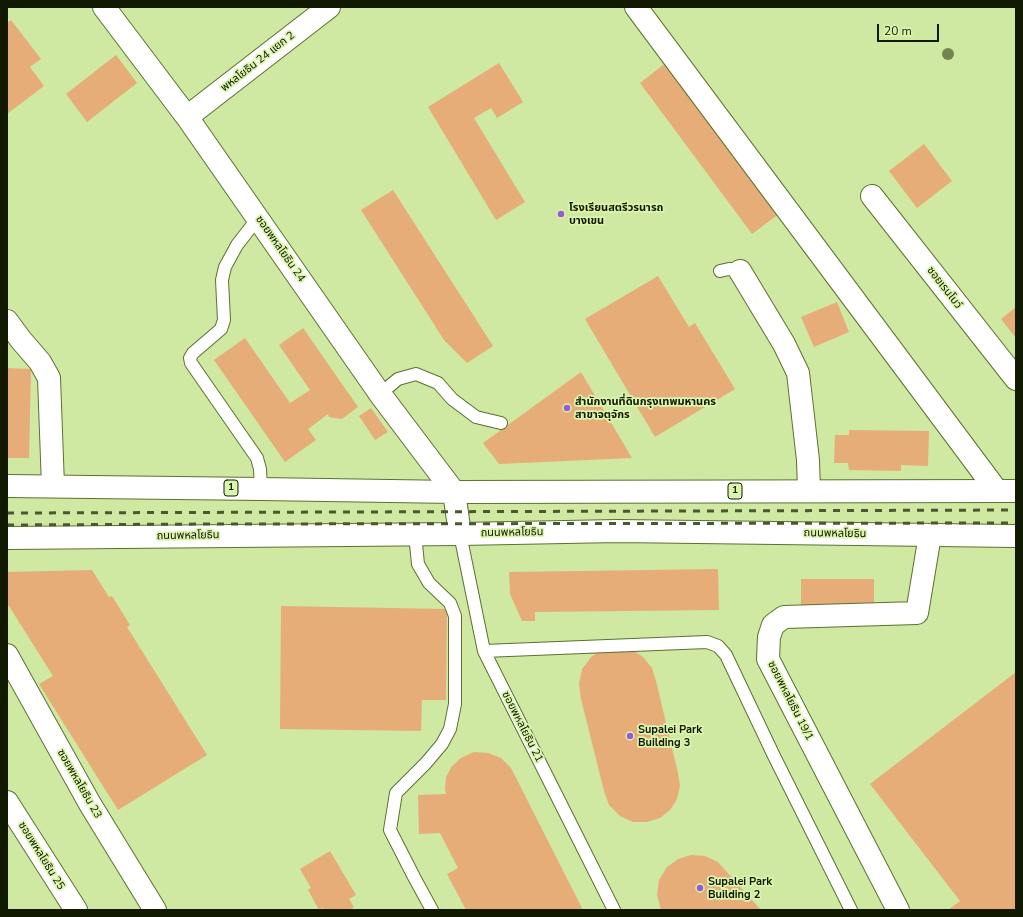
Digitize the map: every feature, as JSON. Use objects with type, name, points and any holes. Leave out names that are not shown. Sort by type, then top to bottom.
[{"type":"street","name":"ซอยพหลโยธิน 24","points":[[104,7],[187,117],[380,394],[454,492]]},
{"type":"street","name":"พหลโยธิน 24 แยก 2","points":[[187,117],[329,7]]},
{"type":"street","points":[[636,7],[1006,491]]},
{"type":"street","name":"ซอยเรนโบว์","points":[[872,196],[1016,379]]},
{"type":"street","points":[[730,271],[784,344],[798,373],[808,460],[809,491]]},
{"type":"street","points":[[7,321],[20,340],[40,362],[49,378],[53,486]]},
{"type":"street","name":"1","points":[[7,486],[262,488],[454,492],[1006,491]]},
{"type":"street","points":[[454,492],[460,534]]},
{"type":"street","name":"ถนนพหลโยธิน","points":[[7,538],[618,531],[1016,536]]},
{"type":"street","name":"ซอยพหลโยธิน 19/1","points":[[898,910],[768,658],[769,637],[773,625],[784,617],[918,613],[930,535]]},
{"type":"street","name":"ซอยพหลโยธิน 23","points":[[7,655],[90,804],[155,910]]},
{"type":"street","name":"ซอยพหลโยธิน 25","points":[[7,802],[76,910]]},
{"type":"lane","points":[[258,218],[237,245],[225,267],[222,280],[224,320],[221,329],[192,353],[190,358],[191,363],[257,458],[262,488]]},
{"type":"lane","points":[[380,394],[398,379],[416,374],[438,383],[452,399],[476,417],[501,423]]},
{"type":"lane","points":[[415,534],[418,564],[429,583],[450,603],[455,616],[455,704],[450,729],[442,744],[426,763],[396,793],[390,830],[432,910]]},
{"type":"lane","name":"ซอยพหลโยธิน 21","points":[[460,534],[484,651],[614,910]]},
{"type":"lane","points":[[484,651],[708,642],[718,646],[726,655],[774,756],[851,910]]},
{"type":"building","points":[[11,20],[41,59],[30,67],[44,86],[7,114],[7,23]]},
{"type":"building","points":[[116,55],[137,83],[87,122],[66,94]]},
{"type":"building","points":[[667,62],[780,213],[752,234],[640,83]]},
{"type":"building","points":[[499,63],[523,102],[497,118],[491,108],[474,118],[525,202],[496,220],[428,107]]},
{"type":"building","points":[[924,144],[952,181],[917,208],[889,171]]},
{"type":"building","points":[[393,190],[493,346],[467,363],[444,340],[361,210]]},
{"type":"building","points":[[658,276],[689,327],[695,323],[735,389],[655,437],[585,319]]},
{"type":"building","points":[[837,302],[849,332],[814,347],[801,317]]},
{"type":"building","points":[[1016,307],[1016,338],[1001,319]]},
{"type":"building","points":[[303,328],[358,407],[342,419],[329,417],[328,414],[308,429],[316,440],[285,462],[214,360],[245,338],[290,403],[310,390],[279,345]]},
{"type":"building","points":[[7,368],[31,369],[29,458],[7,458]]},
{"type":"building","name":"สำนักงานที่ดินกรุงเทพมหานคร สาขาจตุจักร","points":[[581,372],[632,458],[499,464],[483,443]]},
{"type":"building","points":[[371,408],[388,432],[375,440],[359,416]]},
{"type":"building","points":[[849,430],[929,431],[928,466],[901,465],[901,471],[849,470],[848,463],[834,463],[835,435],[849,435]]},
{"type":"building","points":[[718,569],[719,610],[535,612],[535,621],[522,621],[510,594],[509,572]]},
{"type":"building","points":[[92,570],[109,597],[112,596],[130,625],[127,627],[207,755],[118,810],[39,684],[53,676],[7,603],[7,572]]},
{"type":"building","points":[[801,579],[874,579],[874,606],[801,605]]},
{"type":"building","points":[[281,606],[447,609],[446,700],[422,700],[421,731],[280,729]]},
{"type":"building","name":"Supalei Park Building 3","points":[[603,649],[631,649],[643,657],[652,668],[656,681],[680,786],[677,799],[670,810],[660,818],[647,822],[633,822],[620,816],[609,805],[604,791],[581,699],[579,684],[582,669],[591,657]]},
{"type":"building","points":[[1016,672],[1016,910],[948,910],[960,901],[870,784]]},
{"type":"building","points":[[474,752],[488,753],[501,758],[511,768],[583,910],[466,910],[447,874],[458,868],[440,833],[419,834],[418,795],[446,794],[446,777],[452,766],[461,758]]},
{"type":"building","points":[[330,851],[356,895],[349,899],[354,907],[349,910],[324,910],[323,908],[319,910],[308,890],[311,888],[300,869]]},
{"type":"building","name":"Supalei Park Building 2","points":[[691,855],[705,856],[718,862],[761,910],[661,910],[657,895],[659,880],[667,867],[678,859]]},
{"type":"railway","points":[[7,513],[1016,510]]},
{"type":"railway","points":[[7,525],[1016,523]]},
{"type":"place","name":"โรงเรียนสตรีวรนารถ บางเขน","points":[[561,214]]},
{"type":"place","name":"สำนักงานที่ดินกรุงเทพมหานคร สาขาจตุจักร","points":[[567,408]]},
{"type":"place","name":"Supalei Park Building 3","points":[[630,736]]},
{"type":"place","name":"Supalei Park Building 2","points":[[700,888]]}]
